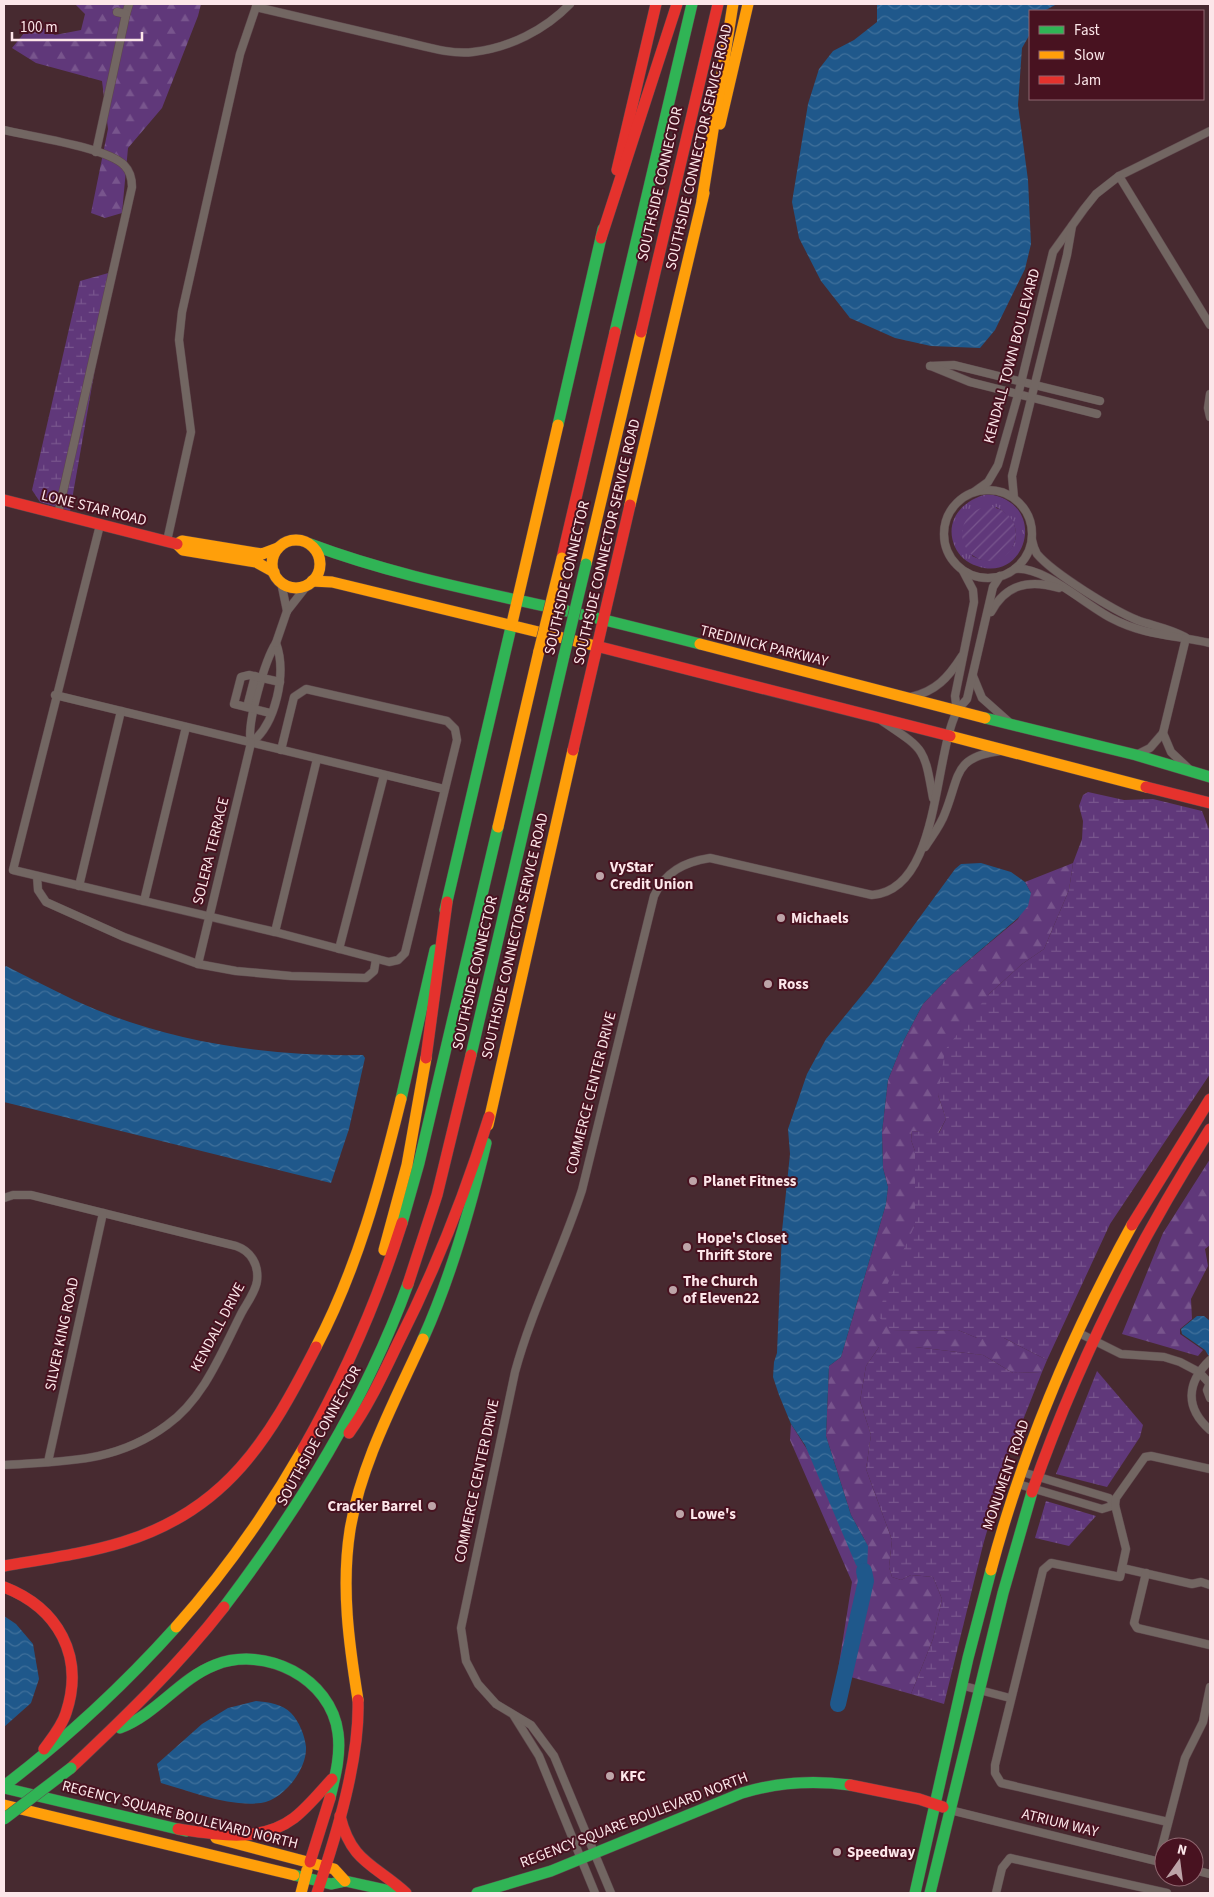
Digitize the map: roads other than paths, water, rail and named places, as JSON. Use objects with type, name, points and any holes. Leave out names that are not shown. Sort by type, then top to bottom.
[{"type":"main road","points":[[4,1566],[125,1543],[158,1530],[189,1513],[216,1493],[244,1466],[281,1415],[321,1339],[349,1275],[372,1209],[391,1140],[656,4]]},
{"type":"main road","points":[[601,238],[677,4]]},
{"type":"main road","name":"SOUTHSIDE CONNECTOR","points":[[4,1787],[102,1705],[140,1667],[181,1621],[244,1542],[308,1441],[326,1409],[362,1333],[402,1223],[419,1163],[692,4]]},
{"type":"main road","name":"SOUTHSIDE CONNECTOR","points":[[4,1819],[70,1768],[113,1731],[168,1674],[232,1598],[286,1526],[318,1473],[373,1370],[406,1291],[442,1178],[718,4]]},
{"type":"main road","points":[[702,200],[732,4]]},
{"type":"main road","name":"SOUTHSIDE CONNECTOR SERVICE ROAD","points":[[317,1893],[331,1852],[355,1754],[359,1720],[347,1616],[346,1585],[350,1531],[356,1503],[370,1456],[431,1321],[454,1258],[483,1163],[489,1117],[603,620],[748,4]]},
{"type":"main road","name":"LONE STAR ROAD","points":[[4,500],[172,542],[182,541],[262,554],[270,553],[278,548]]},
{"type":"main road","points":[[295,540],[310,544],[318,555],[320,562],[317,576],[311,582],[298,588],[281,582],[274,572],[273,560],[278,548],[295,540]]},
{"type":"main road","name":"LONE STAR ROAD","points":[[172,542],[182,550],[256,562],[274,572]]},
{"type":"main road","name":"TREDINICK PARKWAY","points":[[310,544],[338,556],[517,601],[603,620],[1136,755],[1210,777]]},
{"type":"main road","points":[[311,582],[341,584],[597,646],[1210,803]]},
{"type":"main road","points":[[308,1441],[368,1299],[399,1196],[420,1094],[446,902]]},
{"type":"main road","name":"MONUMENT ROAD","points":[[915,1893],[989,1581],[1022,1472],[1077,1332],[1105,1275],[1154,1186],[1210,1099]]},
{"type":"main road","points":[[318,1473],[358,1420],[417,1308],[458,1214],[489,1117]]},
{"type":"main road","name":"MONUMENT ROAD","points":[[930,1893],[1016,1544],[1038,1478],[1092,1340],[1154,1220],[1210,1129]]},
{"type":"main road","points":[[4,1588],[27,1597],[45,1610],[63,1634],[73,1664],[72,1694],[66,1714],[57,1732],[37,1761]]},
{"type":"main road","points":[[113,1731],[140,1719],[204,1670],[226,1661],[266,1660],[283,1665],[314,1685],[331,1710],[338,1733],[333,1779],[318,1847],[310,1862],[300,1893]]},
{"type":"main road","points":[[178,1829],[233,1836],[273,1829],[302,1811],[333,1779]]},
{"type":"main road","name":"REGENCY SQUARE BOULEVARD NORTH","points":[[478,1893],[498,1889],[594,1853],[756,1788],[785,1783],[828,1781],[853,1784],[936,1804],[950,1810]]},
{"type":"main road","name":"REGENCY SQUARE BOULEVARD NORTH","points":[[4,1787],[325,1866],[334,1869],[345,1880]]},
{"type":"main road","name":"REGENCY SQUARE BOULEVARD NORTH","points":[[4,1804],[332,1884],[345,1880],[400,1893]]},
{"type":"main road","points":[[340,1814],[347,1841],[358,1857],[373,1869],[384,1873],[406,1893]]},
{"type":"street","points":[[96,152],[129,4]]},
{"type":"street","points":[[172,542],[191,432],[179,340],[182,312],[240,54],[256,5],[434,48],[471,53],[503,46],[530,34],[558,16],[570,4]]},
{"type":"street","points":[[117,12],[126,14]]},
{"type":"street","points":[[4,130],[96,152],[113,158],[124,166],[132,178],[132,186],[58,514]]},
{"type":"street","name":"KENDALL TOWN BOULEVARD","points":[[974,492],[994,474],[1018,395],[1053,252],[1096,194],[1119,176],[1210,131]]},
{"type":"street","points":[[1119,176],[1210,325]]},
{"type":"street","name":"KENDALL TOWN BOULEVARD","points":[[1014,498],[1012,476],[1069,248],[1073,224]]},
{"type":"street","points":[[1097,414],[970,382],[930,366],[954,365],[1100,401]]},
{"type":"street","points":[[1210,394],[1208,408],[1210,417]]},
{"type":"street","points":[[1032,540],[1026,556],[1015,569],[1000,576],[980,577],[962,570],[947,551],[944,527],[954,505],[974,492],[994,490],[1014,498],[1028,516],[1034,549],[1044,560],[1095,596],[1138,620],[1171,629],[1186,638]]},
{"type":"street","points":[[100,525],[55,695],[13,870],[275,932],[376,959],[389,962],[398,960],[405,952],[457,740],[456,729],[447,722],[306,689],[294,697],[281,750]]},
{"type":"street","points":[[1015,569],[1037,571],[1111,618],[1131,628],[1170,638],[1186,638],[1210,643]]},
{"type":"street","name":"COMMERCE CENTER DRIVE","points":[[611,1893],[554,1756],[532,1726],[514,1716],[487,1696],[472,1674],[462,1644],[463,1612],[521,1350],[536,1304],[571,1222],[582,1190],[658,886],[675,869],[696,860],[710,858],[872,895],[882,894],[897,888],[908,878],[921,853],[957,711],[955,696],[974,602],[972,585],[962,570]]},
{"type":"street","name":"COMMERCE CENTER DRIVE","points":[[957,711],[967,699],[993,587],[1000,576]]},
{"type":"street","points":[[281,582],[287,611]]},
{"type":"street","name":"SOLERA TERRACE","points":[[198,964],[251,743],[249,733],[251,708],[260,676],[276,644],[287,611],[311,582]]},
{"type":"street","points":[[987,618],[997,601],[1012,588],[1020,584],[1033,582],[1066,590]]},
{"type":"street","points":[[1136,755],[1150,748],[1163,733],[1186,638]]},
{"type":"street","name":"SOLERA TERRACE","points":[[251,743],[259,737],[278,697],[280,654],[276,644]]},
{"type":"street","points":[[907,698],[926,694],[939,685],[964,652]]},
{"type":"street","points":[[270,713],[234,704],[241,677],[249,675],[260,676],[280,682]]},
{"type":"street","points":[[973,676],[982,698],[990,707],[1013,725]]},
{"type":"street","points":[[55,695],[444,789]]},
{"type":"street","points":[[79,886],[122,711]]},
{"type":"street","points":[[876,718],[910,740],[923,752],[934,802]]},
{"type":"street","points":[[144,901],[186,727]]},
{"type":"street","points":[[1163,733],[1171,752],[1191,771]]},
{"type":"street","points":[[921,853],[945,815],[957,777],[965,763],[982,754],[1006,751]]},
{"type":"street","points":[[275,932],[317,759]]},
{"type":"street","points":[[339,949],[384,775]]},
{"type":"street","points":[[37,876],[38,890],[46,902],[124,937],[198,964],[236,971],[291,976],[366,978],[374,971],[376,959]]},
{"type":"street","name":"KENDALL DRIVE","points":[[4,1198],[13,1194],[31,1195],[244,1249],[257,1266],[257,1283],[217,1362],[194,1400],[168,1425],[137,1443],[112,1454],[81,1461],[4,1465]]},
{"type":"street","name":"SILVER KING ROAD","points":[[48,1462],[103,1213]]},
{"type":"street","points":[[1077,1332],[1121,1354],[1164,1357],[1180,1362],[1199,1372],[1210,1383],[1207,1390],[1210,1398]]},
{"type":"street","points":[[1210,1360],[1199,1372],[1193,1384],[1191,1399],[1193,1411],[1210,1430]]},
{"type":"street","points":[[1168,1822],[1001,1783],[995,1773],[994,1765],[1043,1570],[1046,1565],[1062,1563],[1120,1577],[1126,1549],[1115,1505],[1116,1498],[1144,1457],[1151,1456],[1210,1470]]},
{"type":"street","points":[[1022,1472],[1108,1498],[1115,1505]]},
{"type":"street","points":[[1018,1484],[1102,1508],[1115,1505]]},
{"type":"street","points":[[1073,1500],[1076,1489]]},
{"type":"street","points":[[1122,1568],[1192,1584],[1201,1582],[1210,1585]]},
{"type":"street","points":[[1146,1573],[1134,1623],[1137,1628],[1210,1645]]},
{"type":"street","points":[[964,1686],[1010,1698]]},
{"type":"street","points":[[1165,1837],[1185,1758],[1190,1745],[1200,1729],[1210,1688]]},
{"type":"street","name":"COMMERCE CENTER DRIVE","points":[[514,1716],[539,1756],[595,1893]]},
{"type":"street","name":"ATRIUM WAY","points":[[950,1810],[1154,1860]]},
{"type":"street","points":[[996,1893],[1002,1868],[1010,1858],[1167,1893]]},
{"type":"water","points":[[877,4],[1057,4],[1046,10],[1029,10],[1029,36],[1022,48],[1018,105],[1028,180],[1031,244],[1025,269],[995,330],[980,348],[931,346],[895,338],[850,318],[821,281],[799,238],[792,202],[808,104],[819,69],[833,51],[854,40],[877,22]]},
{"type":"water","points":[[981,863],[1011,872],[1025,882],[1031,893],[1028,906],[1018,918],[950,976],[923,1004],[904,1040],[888,1080],[882,1132],[883,1168],[888,1187],[886,1204],[841,1357],[829,1366],[826,1436],[851,1515],[868,1546],[867,1570],[862,1571],[856,1565],[805,1445],[791,1424],[773,1377],[777,1353],[782,1231],[790,1154],[788,1129],[807,1074],[826,1039],[871,984],[955,869],[961,864]]},
{"type":"water","points":[[6,966],[74,1000],[108,1014],[179,1036],[215,1044],[289,1053],[363,1055],[365,1058],[349,1129],[331,1183],[4,1102],[4,968]]},
{"type":"water","points":[[1197,1316],[1204,1316],[1210,1321],[1210,1358],[1205,1350],[1182,1334],[1181,1329]]},
{"type":"water","points":[[4,1616],[16,1624],[33,1644],[39,1679],[31,1703],[4,1727]]},
{"type":"water","points":[[256,1701],[284,1707],[297,1720],[303,1734],[306,1747],[305,1756],[298,1774],[285,1790],[269,1801],[249,1804],[223,1801],[161,1783],[157,1764],[202,1724],[228,1708]]},
{"type":"waterway","points":[[838,1704],[866,1581],[864,1571]]},
{"type":"place","name":"VyStar Credit Union","points":[[600,876]]},
{"type":"place","name":"Michaels","points":[[781,918]]},
{"type":"place","name":"Ross","points":[[768,984]]},
{"type":"place","name":"Planet Fitness","points":[[693,1181]]},
{"type":"place","name":"Hope's Closet Thrift Store","points":[[687,1247]]},
{"type":"place","name":"The Church of Eleven22","points":[[673,1290]]},
{"type":"place","name":"Cracker Barrel","points":[[432,1506]]},
{"type":"place","name":"Lowe's","points":[[680,1514]]},
{"type":"place","name":"KFC","points":[[610,1776]]},
{"type":"place","name":"Speedway","points":[[837,1852]]}]
